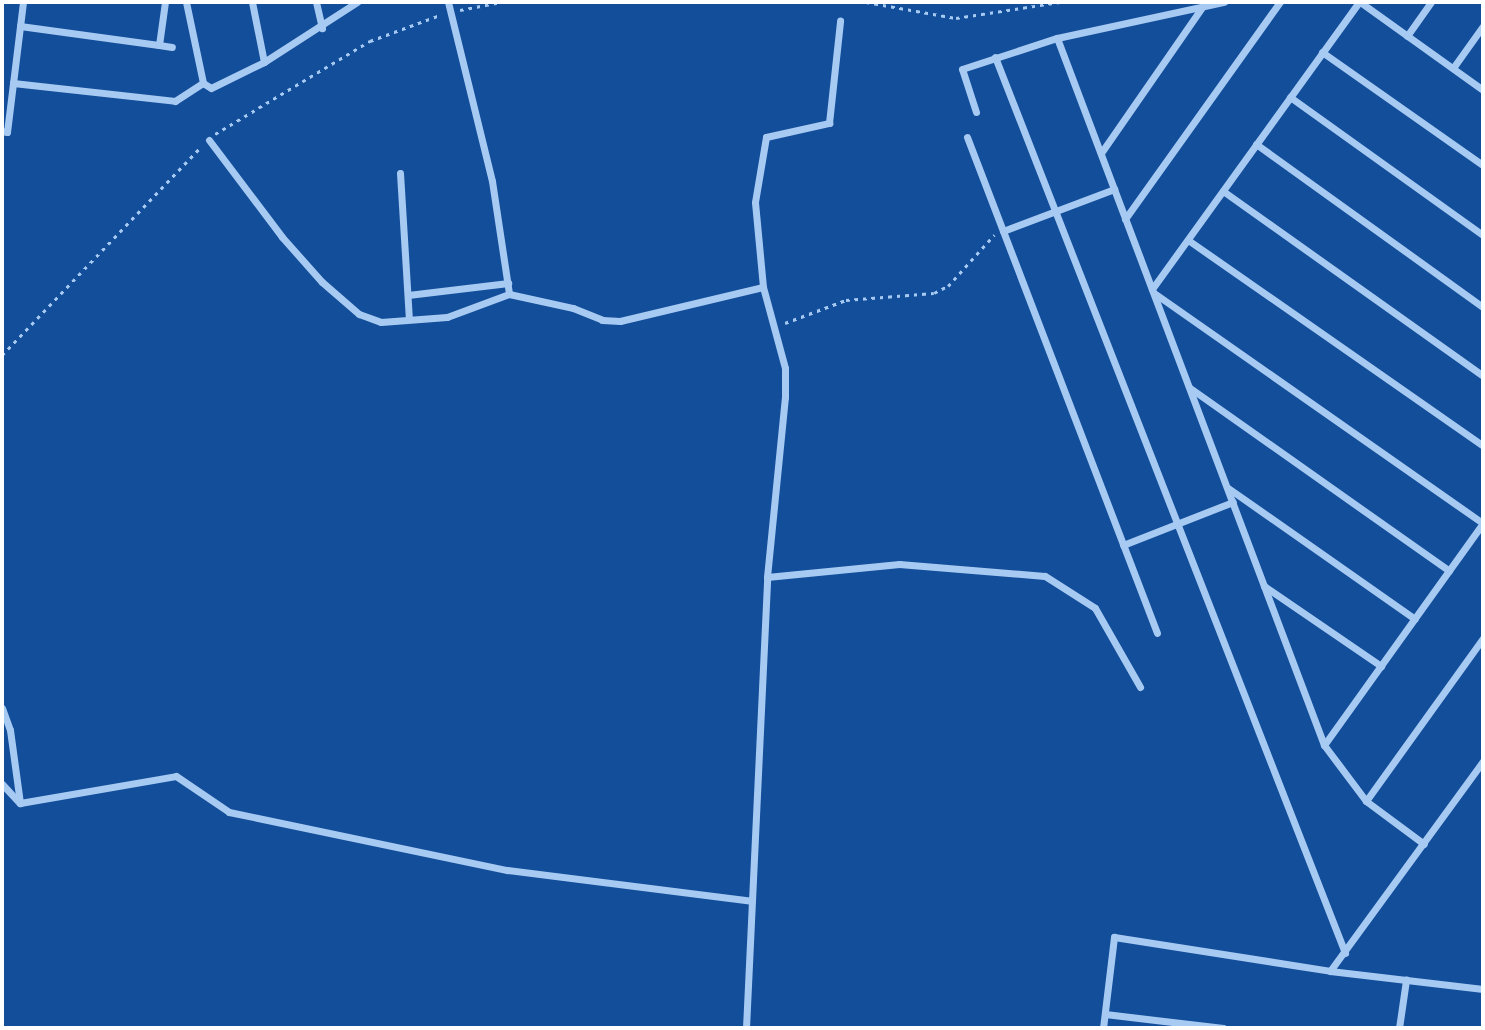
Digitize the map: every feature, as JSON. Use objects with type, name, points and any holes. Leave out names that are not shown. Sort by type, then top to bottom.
[{"type":"street","points":[[2,131],[7,132],[23,2]]},
{"type":"street","points":[[159,46],[165,2]]},
{"type":"street","points":[[186,2],[203,83],[211,88],[264,62],[322,28],[356,2]]},
{"type":"street","points":[[252,2],[264,62]]},
{"type":"street","points":[[316,2],[322,28]]},
{"type":"street","points":[[448,2],[492,181],[509,294]]},
{"type":"street","points":[[976,113],[961,72],[995,57],[1057,38],[1224,2]]},
{"type":"street","points":[[1125,219],[1280,2]]},
{"type":"street","points":[[1153,291],[1359,2],[1483,90]]},
{"type":"street","points":[[1407,36],[1431,2]]},
{"type":"street","points":[[1101,153],[1202,6]]},
{"type":"street","points":[[746,1028],[767,577],[785,397],[785,368],[763,287],[755,202],[762,142],[769,135],[829,122],[840,21]]},
{"type":"street","points":[[20,26],[173,47]]},
{"type":"street","points":[[1453,68],[1483,26]]},
{"type":"street","points":[[1057,38],[1324,745],[1366,801],[1424,844]]},
{"type":"street","points":[[1322,52],[1483,165]]},
{"type":"street","points":[[995,57],[1345,953]]},
{"type":"street","points":[[13,83],[175,101],[203,83]]},
{"type":"street","points":[[1290,97],[1483,235]]},
{"type":"street","points":[[967,137],[1157,633]]},
{"type":"street","points":[[209,139],[282,237],[340,300],[359,314],[381,321],[447,317],[509,294],[573,308],[602,320],[620,321],[763,287]]},
{"type":"street","points":[[1256,144],[1483,307]]},
{"type":"street","points":[[400,173],[410,319]]},
{"type":"street","points":[[1003,231],[1114,189]]},
{"type":"street","points":[[1223,191],[1483,376]]},
{"type":"street","points":[[1188,240],[1483,446]]},
{"type":"street","points":[[408,295],[508,283]]},
{"type":"street","points":[[1153,291],[1483,523],[1324,745]]},
{"type":"street","points":[[1190,388],[1449,571]]},
{"type":"street","points":[[1228,488],[1415,619]]},
{"type":"street","points":[[1123,545],[1233,502]]},
{"type":"street","points":[[767,577],[899,564],[972,573],[1045,576],[1095,608],[1140,687]]},
{"type":"street","points":[[1264,586],[1381,666]]},
{"type":"street","points":[[1366,801],[1483,638]]},
{"type":"street","points":[[2,708],[10,730],[20,803]]},
{"type":"street","points":[[1330,971],[1483,761]]},
{"type":"street","points":[[20,803],[176,776],[229,812],[507,870],[751,901]]},
{"type":"street","points":[[2,785],[20,803]]},
{"type":"street","points":[[1103,1028],[1114,937],[1330,971],[1483,989]]},
{"type":"street","points":[[1399,1028],[1406,980]]},
{"type":"street","points":[[1105,1014],[1223,1028]]},
{"type":"path","points":[[2,355],[209,139],[242,115],[370,41],[450,12],[500,2]]},
{"type":"path","points":[[866,2],[956,18],[1060,2]]},
{"type":"path","points":[[776,328],[846,300],[934,293],[948,286],[976,250],[1003,231]]}]
